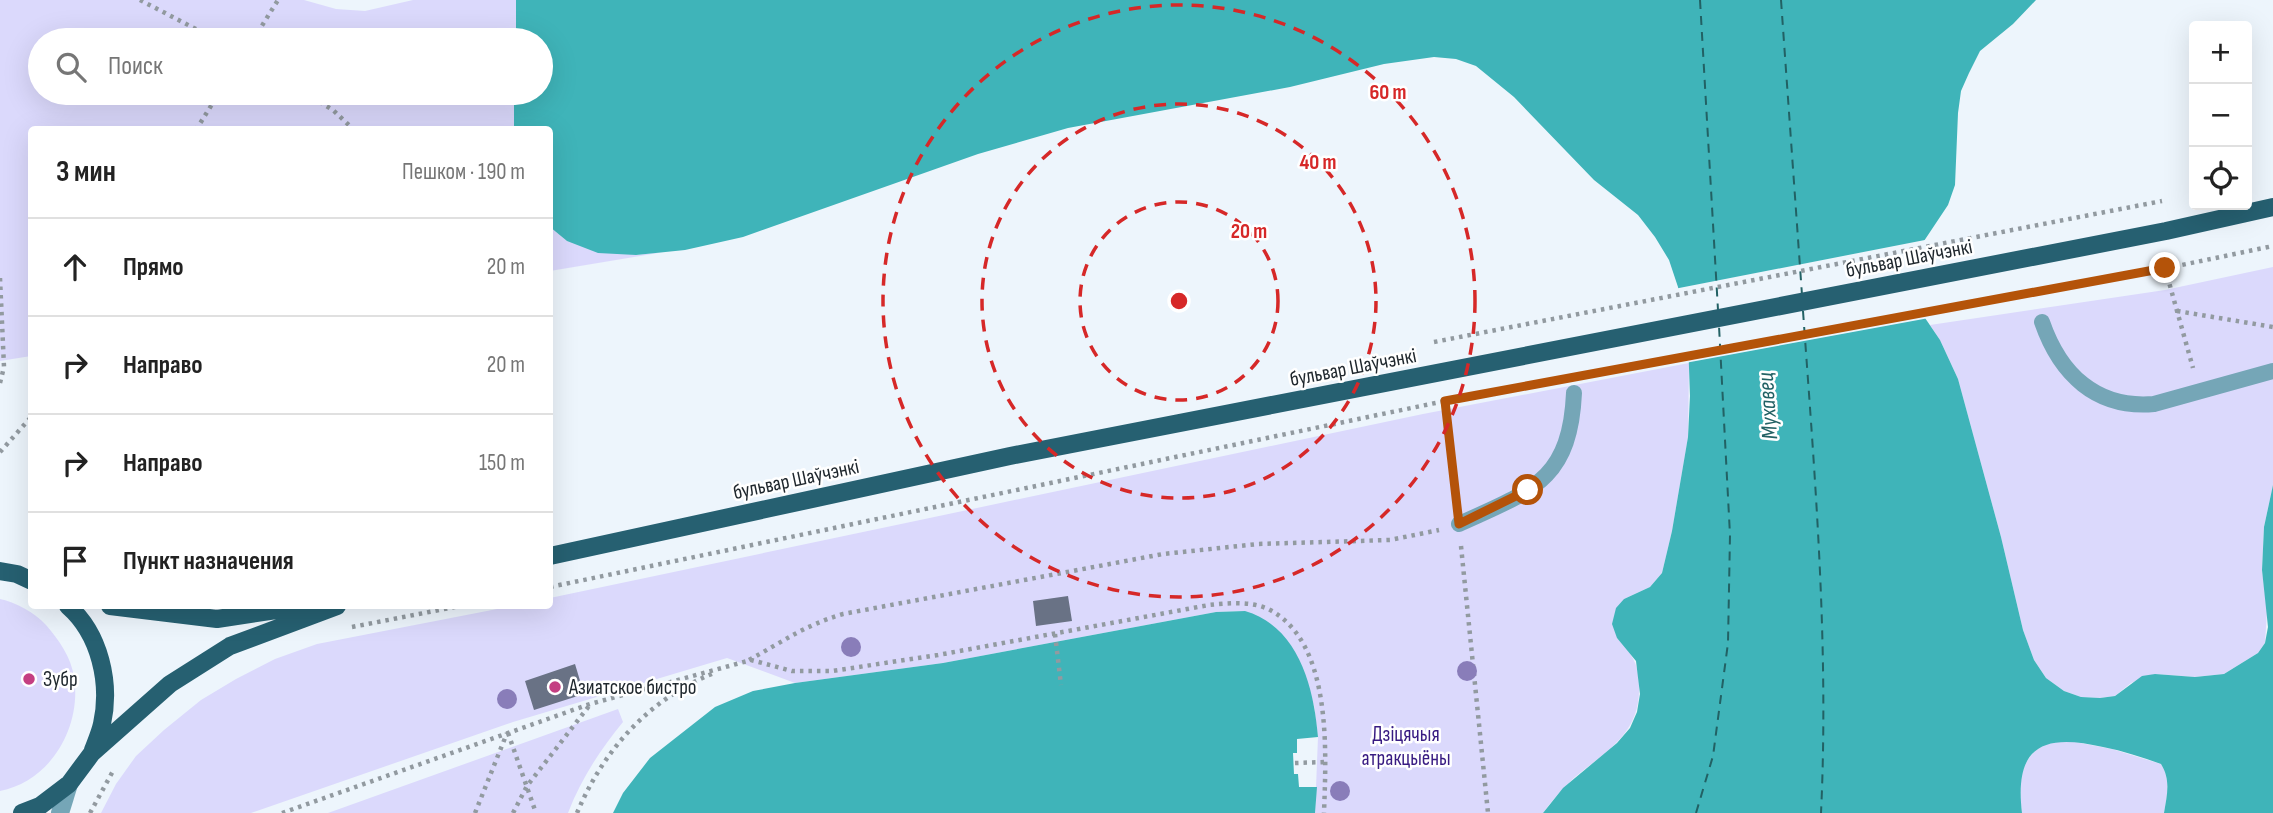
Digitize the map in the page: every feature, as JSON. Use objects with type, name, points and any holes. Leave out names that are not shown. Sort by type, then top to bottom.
[{"type":"main road","name":"бульвар Шаўчэнкі","points":[[553,554],[1010,456],[2166,231],[2273,207]]},
{"type":"main road","points":[[70,609],[90,634],[102,663],[102,724],[92,754]]},
{"type":"main road","points":[[135,609],[217,619],[283,609]]},
{"type":"main road","points":[[22,813],[40,806],[69,784],[92,754],[170,684],[230,646],[329,609]]},
{"type":"street","points":[[0,560],[16,575]]},
{"type":"street","points":[[61,813],[69,784]]},
{"type":"lane","points":[[2042,322],[2050,344],[2064,366],[2081,384],[2117,402],[2136,406],[2154,404],[2273,371]]},
{"type":"lane","points":[[1459,524],[1528,490],[1545,476],[1559,459],[1568,441],[1573,420],[1574,393]]},
{"type":"path","points":[[139,0],[194,28]]},
{"type":"path","points":[[260,28],[278,0]]},
{"type":"path","points":[[198,126],[212,105]]},
{"type":"path","points":[[325,105],[350,126]]},
{"type":"path","points":[[1434,342],[2162,201]]},
{"type":"path","points":[[1582,376],[2273,246]]},
{"type":"path","points":[[2165,268],[2200,393]]},
{"type":"path","points":[[0,278],[4,367],[0,383]]},
{"type":"path","points":[[2177,311],[2273,327]]},
{"type":"path","points":[[553,586],[1446,401],[1555,381]]},
{"type":"path","points":[[1446,401],[1488,813]]},
{"type":"path","points":[[0,452],[28,420]]},
{"type":"path","points":[[577,813],[601,767],[641,717],[691,682],[751,660],[796,631],[818,621],[843,614],[1163,554],[1258,544],[1390,540],[1426,534],[1459,524]]},
{"type":"path","points":[[282,813],[590,704],[751,660],[792,671],[832,671],[1209,605],[1234,603],[1266,608],[1286,622],[1299,638],[1311,663],[1320,692],[1325,762],[1324,813]]},
{"type":"path","points":[[352,627],[445,609]]},
{"type":"path","points":[[1055,634],[1061,685]]},
{"type":"path","points":[[513,813],[527,786],[590,704]]},
{"type":"path","points":[[508,732],[536,813]]},
{"type":"path","points":[[475,813],[508,732]]},
{"type":"path","points":[[1295,764],[1325,762]]},
{"type":"path","points":[[90,813],[118,763]]},
{"type":"green space","points":[[0,0],[304,0],[336,9],[365,11],[413,0],[516,0],[516,28],[28,28],[28,105],[514,105],[514,126],[28,126],[28,356],[0,361]]},
{"type":"green space","points":[[553,229],[567,241],[636,255],[664,252],[553,270]]},
{"type":"green space","points":[[2273,267],[2273,485],[2264,527],[2262,570],[2267,611],[2265,643],[2258,653],[2224,674],[2195,677],[2155,674],[2131,683],[2115,696],[2100,698],[2081,697],[2064,691],[2046,678],[2034,660],[2023,630],[1958,379],[1930,325],[2165,290]]},
{"type":"green space","name":"Дзіцячыя атракцыёны","points":[[1689,363],[1688,437],[1662,573],[1650,587],[1624,599],[1617,638],[1630,653],[1638,671],[1638,702],[1634,716],[1620,739],[1571,781],[1543,813],[1315,813],[1318,737],[1314,705],[1245,611],[1216,612],[943,663],[795,683],[727,658],[513,722],[251,813],[101,813],[116,784],[136,756],[201,700],[275,659],[317,644],[498,609],[553,609],[553,597],[1423,414]]},
{"type":"green space","points":[[0,599],[31,612],[55,637],[70,663],[75,696],[68,732],[48,764],[18,785],[0,791]]},
{"type":"green space","points":[[618,709],[623,722],[592,765],[568,813],[328,813]]},
{"type":"green space","points":[[2065,740],[2112,749],[2161,764],[2167,782],[2164,813],[2022,813],[2022,775],[2031,755],[2039,748]]},
{"type":"water","name":"Мухавец","points":[[516,0],[2036,0],[2013,24],[1980,51],[1961,91],[1955,185],[1948,205],[1924,241],[1914,274],[1923,315],[1940,340],[1958,379],[2023,630],[2034,660],[2046,678],[2064,691],[2081,697],[2115,696],[2142,676],[2155,674],[2195,677],[2224,674],[2258,653],[2265,643],[2268,627],[2262,570],[2264,527],[2273,485],[2273,813],[2164,813],[2167,782],[2161,764],[2110,749],[2064,742],[2049,744],[2028,759],[2021,790],[2022,813],[1543,813],[1563,788],[1617,743],[1630,728],[1637,712],[1640,694],[1636,661],[1617,638],[1612,624],[1616,608],[1624,599],[1650,587],[1662,573],[1688,437],[1688,340],[1678,287],[1669,260],[1638,215],[1594,180],[1514,97],[1476,66],[1456,59],[1434,57],[1384,64],[1290,87],[1068,128],[978,154],[743,237],[685,250],[636,255],[598,253],[567,241],[553,229],[553,126],[514,126],[514,105],[553,105],[553,28],[516,28]]},
{"type":"water","points":[[1245,611],[1263,619],[1279,631],[1291,645],[1307,680],[1318,737],[1297,739],[1297,753],[1293,753],[1294,774],[1298,774],[1299,787],[1317,787],[1315,813],[613,813],[623,793],[650,758],[715,707],[753,691],[943,663],[1216,612]]},
{"type":"pier","points":[[1930,239],[1920,259],[1917,274],[1921,300],[1929,318],[1685,363],[1684,340],[1674,289]]},
{"type":"building","points":[[1068,596],[1072,621],[1036,626],[1033,601]]},
{"type":"building","name":"Азиатское бистро","points":[[575,664],[584,694],[534,710],[525,681]]},
{"type":"ferry route","points":[[1700,0],[1718,310]]},
{"type":"ferry route","points":[[1781,0],[1802,295]]},
{"type":"ferry route","points":[[1803,311],[1822,624],[1821,813]]},
{"type":"ferry route","points":[[1696,813],[1713,756],[1728,643],[1730,535],[1719,326]]},
{"type":"place","name":"Зубр","points":[[29,679]]},
{"type":"place","name":"Азиатское бистро","points":[[555,687]]},
{"type":"route","points":[[1528,490],[1459,524],[1445,401],[2165,268]]}]
